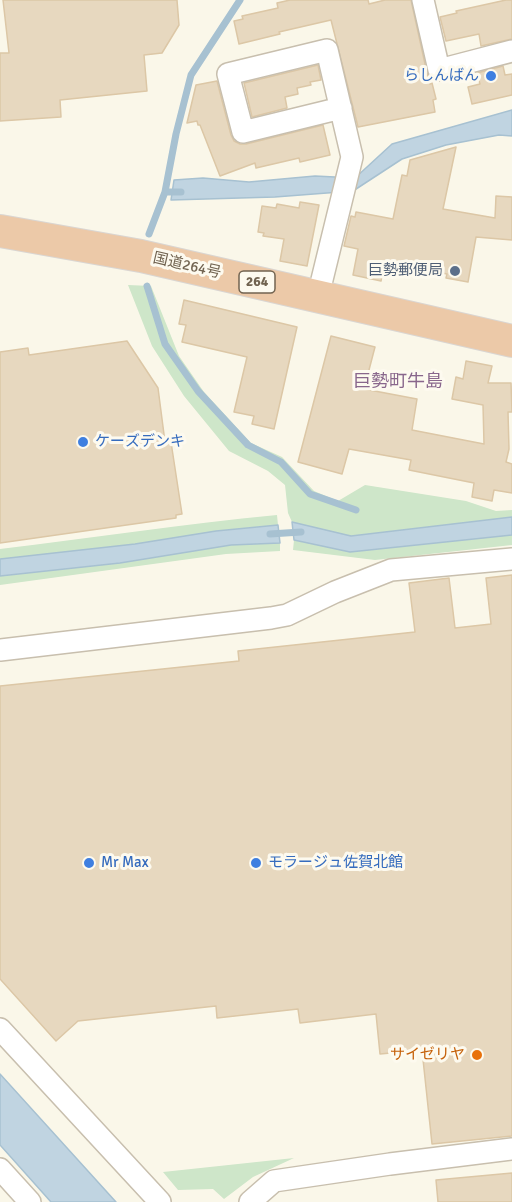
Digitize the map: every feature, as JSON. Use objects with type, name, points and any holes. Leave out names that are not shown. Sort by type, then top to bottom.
[{"type":"highway","name":"国道264号","points":[[0,231],[141,256],[512,341]]},
{"type":"street","points":[[423,0],[439,70],[512,51]]},
{"type":"street","points":[[318,296],[352,156],[341,108],[327,50],[228,74],[243,132],[341,108]]},
{"type":"street","points":[[0,650],[271,618],[287,615],[335,592],[391,570],[512,559]]},
{"type":"street","points":[[0,1029],[160,1202]]},
{"type":"street","points":[[250,1202],[274,1181],[512,1149]]},
{"type":"street","points":[[0,1169],[30,1202]]},
{"type":"green space","points":[[128,285],[151,286],[179,356],[204,392],[251,443],[282,457],[314,491],[338,501],[365,485],[466,501],[496,511],[512,510],[512,517],[351,536],[292,522],[288,513],[285,485],[268,471],[229,451],[184,396],[152,346]]},
{"type":"green space","points":[[277,515],[278,525],[0,559],[0,549]]},
{"type":"green space","points":[[512,535],[512,545],[375,560],[293,550],[294,540],[350,552]]},
{"type":"green space","points":[[280,543],[280,551],[226,554],[0,585],[0,576],[120,563],[231,545]]},
{"type":"green space","points":[[294,1158],[253,1177],[224,1199],[213,1189],[178,1190],[163,1172]]},
{"type":"water","points":[[512,110],[512,136],[499,135],[446,145],[402,159],[353,191],[275,197],[171,200],[174,180],[203,178],[249,182],[315,176],[355,178],[392,144]]},
{"type":"water","points":[[512,517],[512,535],[350,552],[294,540],[292,522],[351,536]]},
{"type":"water","points":[[278,525],[280,543],[231,545],[120,563],[0,576],[0,559]]},
{"type":"water","points":[[0,1074],[116,1202],[51,1202],[0,1145]]},
{"type":"building","points":[[3,0],[177,0],[179,25],[162,53],[144,55],[147,91],[60,100],[61,117],[0,121],[0,53],[9,53]]},
{"type":"building","points":[[290,0],[368,0],[369,4],[385,0],[411,0],[427,73],[436,99],[433,100],[435,112],[358,127],[331,20],[239,44],[234,21],[243,19],[242,16],[278,8],[277,3]]},
{"type":"building","points":[[512,0],[512,39],[481,46],[479,34],[446,41],[440,17],[457,13],[456,11]]},
{"type":"building","points":[[318,65],[321,80],[297,88],[298,94],[285,97],[287,108],[252,117],[244,83]]},
{"type":"building","points":[[503,66],[505,75],[512,74],[512,95],[472,104],[468,87],[480,84],[477,73]]},
{"type":"building","points":[[217,81],[234,141],[246,144],[323,125],[330,155],[300,162],[299,158],[256,168],[255,163],[220,176],[200,125],[197,121],[187,123],[196,85]]},
{"type":"building","points":[[456,147],[443,209],[495,218],[496,196],[512,197],[512,240],[476,237],[468,282],[446,278],[447,274],[432,271],[432,268],[385,260],[381,281],[353,275],[358,249],[344,246],[351,216],[355,217],[356,212],[393,219],[402,175],[407,176],[410,160]]},
{"type":"building","points":[[300,202],[319,205],[307,266],[280,261],[284,239],[263,236],[264,233],[258,232],[262,206],[276,208],[277,204],[299,208]]},
{"type":"building","points":[[184,300],[297,327],[274,429],[252,424],[254,416],[234,412],[247,357],[182,342],[186,325],[179,324]]},
{"type":"building","points":[[331,336],[375,347],[364,389],[417,399],[412,430],[484,444],[483,405],[452,399],[456,377],[463,379],[466,361],[492,366],[488,383],[511,383],[512,412],[508,412],[509,449],[506,462],[512,464],[512,493],[494,490],[492,501],[472,497],[474,483],[409,470],[411,460],[349,449],[342,474],[298,462]]},
{"type":"building","name":"ケーズデンキ","points":[[127,341],[158,388],[165,442],[171,442],[182,514],[176,515],[176,518],[0,543],[0,352],[28,348],[29,355]]},
{"type":"building","name":"モラージュ佐賀北館","points":[[512,575],[512,1136],[432,1144],[422,1050],[380,1054],[376,1014],[300,1023],[298,1009],[217,1018],[216,1006],[78,1021],[56,1041],[0,979],[0,686],[239,661],[238,651],[415,632],[409,583],[449,578],[455,628],[491,624],[486,578]]},
{"type":"building","points":[[512,1173],[512,1202],[438,1202],[436,1180]]},
{"type":"waterway","points":[[149,234],[165,192],[176,134],[191,75],[240,0]]},
{"type":"waterway","points":[[165,192],[181,192]]},
{"type":"waterway","points":[[147,286],[165,344],[198,391],[248,445],[281,462],[310,494],[356,510]]},
{"type":"waterway","points":[[270,534],[301,532]]},
{"type":"place","name":"らしんばん","points":[[491,76]]},
{"type":"place","name":"巨勢郵便局","points":[[455,271]]},
{"type":"place","name":"ケーズデンキ","points":[[83,442]]},
{"type":"place","name":"Mr Max","points":[[89,863]]},
{"type":"place","name":"モラージュ佐賀北館","points":[[256,863]]},
{"type":"place","name":"サイゼリヤ","points":[[477,1055]]},
{"type":"district","name":"巨勢町牛島","points":[[398,382]]}]
